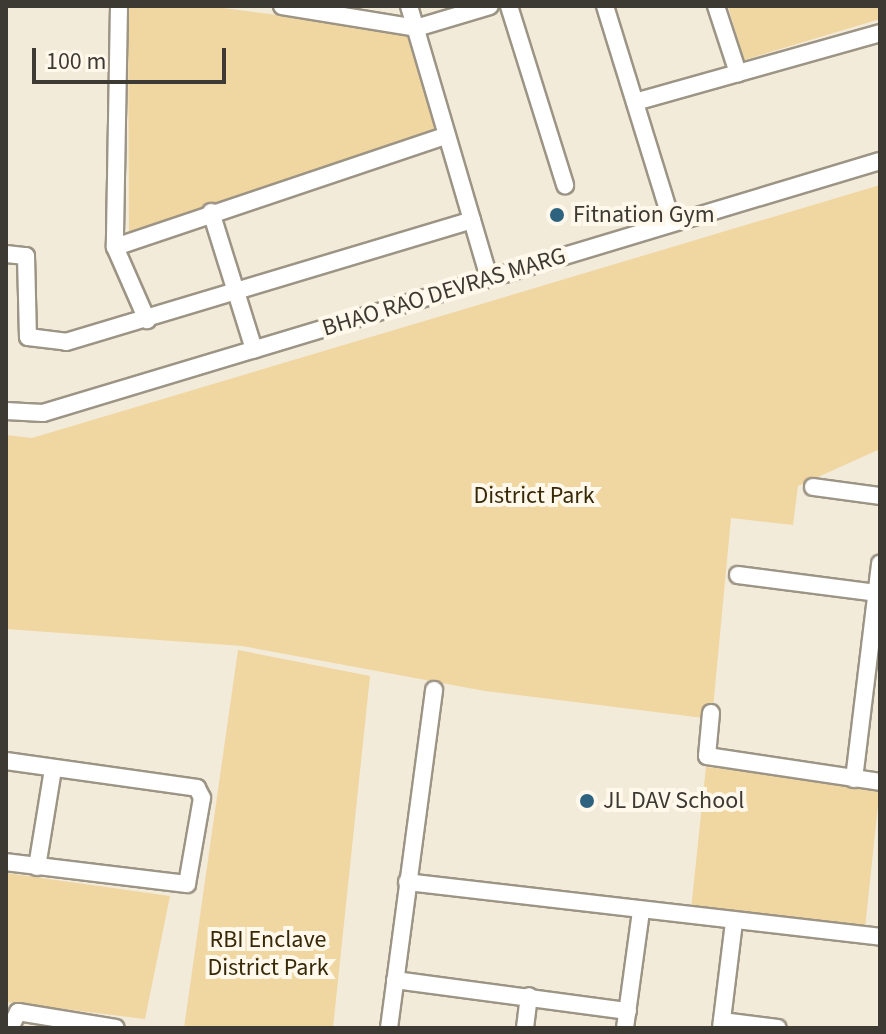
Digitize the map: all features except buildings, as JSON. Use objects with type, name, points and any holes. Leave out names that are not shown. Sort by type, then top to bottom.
[{"type":"street","points":[[119,6],[115,247],[147,320]]},
{"type":"street","points":[[282,6],[416,28],[490,6]]},
{"type":"street","points":[[409,6],[489,278]]},
{"type":"street","points":[[509,6],[565,185]]},
{"type":"street","points":[[605,6],[672,223]]},
{"type":"street","points":[[716,6],[738,73]]},
{"type":"street","points":[[635,102],[880,33]]},
{"type":"street","points":[[115,247],[211,212],[447,135]]},
{"type":"street","name":"BHAO RAO DEVRAS MARG","points":[[6,411],[43,413],[880,161]]},
{"type":"street","points":[[211,212],[254,349]]},
{"type":"street","points":[[6,254],[26,256],[28,337],[66,342],[237,296],[472,220]]},
{"type":"street","points":[[813,487],[880,496]]},
{"type":"street","points":[[854,779],[872,687],[880,564]]},
{"type":"street","points":[[738,575],[876,593]]},
{"type":"street","points":[[389,1028],[434,690]]},
{"type":"street","points":[[711,713],[707,756],[880,782]]},
{"type":"street","points":[[6,761],[197,788],[202,798],[192,879],[180,884],[6,862]]},
{"type":"street","points":[[37,867],[53,769]]},
{"type":"street","points":[[407,882],[880,937]]},
{"type":"street","points":[[625,1028],[641,911]]},
{"type":"street","points":[[734,922],[722,1025],[778,1028]]},
{"type":"street","points":[[395,980],[628,1011]]},
{"type":"street","points":[[525,1028],[529,996]]},
{"type":"street","points":[[10,1028],[18,1012],[116,1028]]},
{"type":"green space","points":[[128,6],[207,6],[409,32],[438,128],[129,236]]},
{"type":"green space","points":[[728,6],[880,6],[880,19],[744,60]]},
{"type":"green space","name":"District Park","points":[[880,185],[880,449],[798,486],[793,525],[731,518],[712,719],[485,691],[242,646],[6,629],[6,435],[32,438]]},
{"type":"green space","name":"RBI Enclave District Park","points":[[238,650],[370,676],[333,1028],[184,1028]]},
{"type":"green space","points":[[706,767],[880,785],[865,926],[691,907]]},
{"type":"green space","points":[[6,873],[170,896],[145,1019],[6,1002]]},
{"type":"place","name":"Fitnation Gym","points":[[557,215]]},
{"type":"place","name":"JL DAV School","points":[[587,801]]}]
